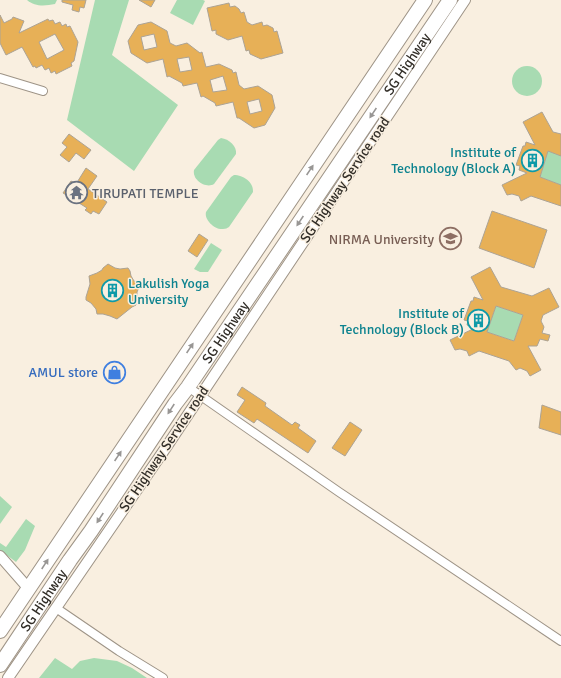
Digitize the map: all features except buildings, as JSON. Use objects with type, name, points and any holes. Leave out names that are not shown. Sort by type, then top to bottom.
[{"type":"highway","name":"SG Highway","points":[[0,631],[425,0]]},
{"type":"highway","name":"SG Highway","points":[[0,665],[175,404],[450,0]]},
{"type":"street","name":"SG Highway Service road","points":[[8,678],[200,396],[465,0]]},
{"type":"street","points":[[0,78],[43,91]]},
{"type":"street","points":[[188,387],[339,492],[561,641]]},
{"type":"street","points":[[0,556],[29,589]]},
{"type":"street","points":[[56,608],[119,652],[163,678]]},
{"type":"green space","points":[[27,0],[57,0],[55,4],[37,5]]},
{"type":"green space","points":[[95,0],[129,0],[112,55],[178,105],[134,171],[67,120]]},
{"type":"green space","points":[[177,0],[205,1],[193,25],[170,13]]},
{"type":"green space","points":[[527,66],[538,70],[542,81],[538,92],[527,96],[516,92],[512,81],[516,70]]},
{"type":"green space","points":[[221,138],[232,143],[236,154],[214,184],[207,185],[200,183],[195,177],[194,170]]},
{"type":"green space","points":[[548,151],[561,155],[561,185],[540,177]]},
{"type":"green space","points":[[234,175],[241,176],[250,182],[253,192],[229,227],[220,229],[208,221],[206,212]]},
{"type":"green space","points":[[211,243],[222,250],[208,272],[200,272],[194,269]]},
{"type":"green space","points":[[496,306],[523,315],[514,341],[487,332]]},
{"type":"green space","points":[[0,496],[12,507],[0,524]]},
{"type":"green space","points":[[26,519],[35,526],[25,550],[16,562],[0,550],[0,543],[6,547]]},
{"type":"green space","points":[[55,658],[72,669],[80,661],[94,658],[117,661],[132,668],[147,678],[39,678]]},
{"type":"place","name":"Institute of Technology (Block A)","points":[[532,160]]},
{"type":"place","name":"TIRUPATI TEMPLE","points":[[77,193]]},
{"type":"place","name":"NIRMA University","points":[[450,239]]},
{"type":"place","name":"Lakulish Yoga University","points":[[113,291]]},
{"type":"place","name":"Institute of Technology (Block B)","points":[[479,321]]},
{"type":"place","name":"AMUL store","points":[[114,372]]}]
